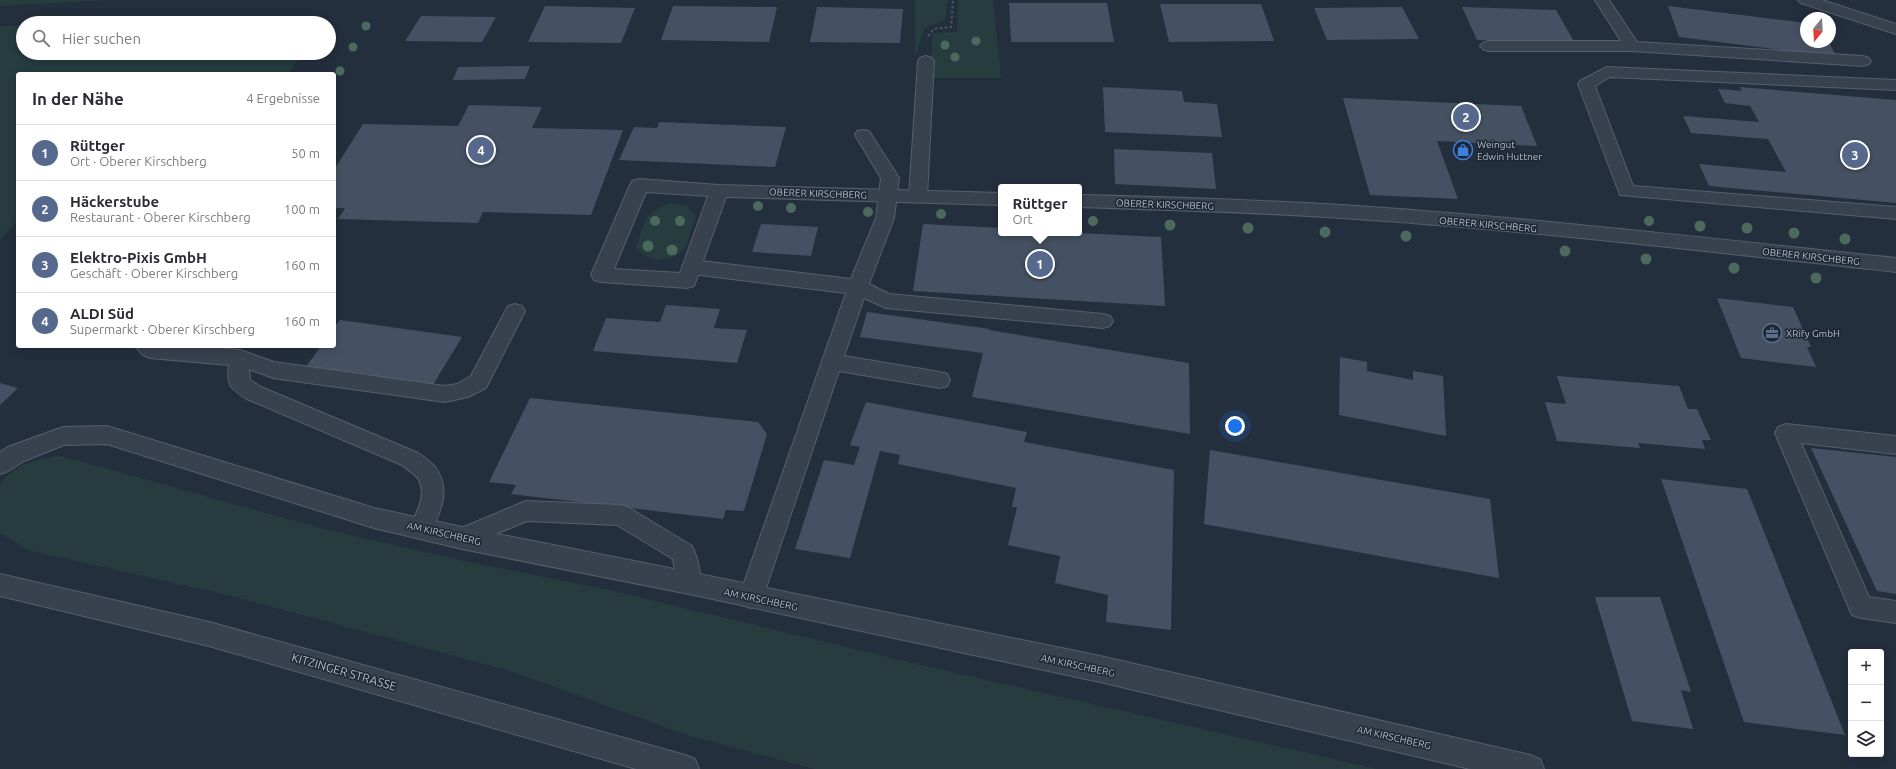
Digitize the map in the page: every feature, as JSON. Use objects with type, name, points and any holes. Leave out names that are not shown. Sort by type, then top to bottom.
[{"type":"street","points":[[1804,0],[1860,6],[1896,14]]},
{"type":"street","points":[[1804,0],[1896,29]]},
{"type":"street","name":"OBERER KIRSCHBERG","points":[[719,190],[687,281],[601,275],[639,185],[719,190],[998,199]]},
{"type":"street","name":"OBERER KIRSCHBERG","points":[[1082,201],[1264,207],[1536,227],[1896,265]]},
{"type":"street","name":"AM KIRSCHBERG","points":[[0,464],[16,454],[63,436],[106,436],[374,518],[462,538],[689,583],[1100,669],[1530,769]]},
{"type":"street","name":"KITZINGER STRASSE","points":[[0,585],[209,634],[685,769]]},
{"type":"lane","points":[[1602,0],[1632,46]]},
{"type":"lane","points":[[1488,46],[1632,46],[1863,61]]},
{"type":"lane","points":[[918,196],[926,61]]},
{"type":"lane","points":[[1896,85],[1607,72],[1586,84],[1626,191],[1896,213]]},
{"type":"lane","points":[[751,597],[858,287],[885,218],[890,178],[864,135]]},
{"type":"lane","points":[[692,267],[858,287],[886,301],[1103,321]]},
{"type":"lane","points":[[148,348],[150,350],[240,358],[273,370],[445,394],[461,391],[479,382],[515,311]]},
{"type":"lane","points":[[240,358],[238,374],[240,384],[254,393],[410,460],[422,469],[430,479],[432,499],[431,507],[421,528]]},
{"type":"lane","points":[[832,362],[940,380]]},
{"type":"lane","points":[[1896,445],[1786,433],[1861,607],[1896,612]]},
{"type":"lane","points":[[462,538],[526,511],[621,515],[684,553],[689,583]]},
{"type":"path","points":[[926,61],[928,35],[934,29],[951,27],[953,0]]},
{"type":"green space","points":[[0,0],[111,0],[0,6]]},
{"type":"green space","points":[[915,0],[948,0],[945,20],[929,26],[924,30],[915,57]]},
{"type":"green space","points":[[958,0],[993,0],[1001,78],[931,78],[932,37],[934,33],[957,32]]},
{"type":"green space","points":[[0,26],[16,26],[16,60],[298,60],[289,72],[16,72],[16,222],[0,240]]},
{"type":"green space","points":[[671,203],[687,206],[696,215],[686,246],[676,256],[658,260],[643,255],[636,247],[646,219],[655,210]]},
{"type":"green space","points":[[61,456],[320,528],[464,561],[609,590],[925,666],[1377,769],[814,769],[690,736],[507,670],[232,596],[28,550],[0,533],[0,485],[5,478],[19,467],[35,461]]},
{"type":"building","points":[[1009,3],[1107,3],[1114,42],[1011,42]]},
{"type":"building","points":[[1160,4],[1261,4],[1274,41],[1169,42]]},
{"type":"building","points":[[545,6],[635,8],[621,43],[528,42]]},
{"type":"building","points":[[673,6],[777,7],[769,42],[661,40]]},
{"type":"building","points":[[1668,6],[1800,22],[1800,48],[1832,48],[1836,57],[1679,37]]},
{"type":"building","points":[[817,7],[903,9],[900,43],[810,42]]},
{"type":"building","points":[[1402,7],[1419,39],[1327,40],[1314,8]]},
{"type":"building","points":[[1462,7],[1556,10],[1575,43],[1477,40]]},
{"type":"building","points":[[421,16],[496,17],[482,42],[405,41]]},
{"type":"building","points":[[530,66],[525,79],[453,80],[458,67]]},
{"type":"building","points":[[1103,87],[1182,91],[1184,102],[1217,104],[1222,137],[1105,132]]},
{"type":"building","points":[[1740,87],[1896,100],[1896,203],[1709,186],[1699,164],[1786,172],[1768,139],[1691,133],[1683,116],[1759,122],[1750,106],[1725,103],[1718,89],[1742,91]]},
{"type":"building","points":[[1343,98],[1521,106],[1537,146],[1437,141],[1458,199],[1370,195]]},
{"type":"building","points":[[469,105],[542,107],[532,128],[623,130],[591,215],[483,212],[478,223],[338,219],[345,208],[336,208],[336,167],[363,124],[458,126]]},
{"type":"building","points":[[659,122],[786,127],[775,167],[619,160],[634,127],[657,128]]},
{"type":"building","points":[[1114,149],[1212,153],[1216,189],[1115,184]]},
{"type":"building","points":[[761,224],[818,227],[811,256],[752,252]]},
{"type":"building","points":[[923,224],[998,228],[998,236],[1082,236],[1082,233],[1161,237],[1165,306],[913,291]]},
{"type":"building","points":[[1717,298],[1793,307],[1811,347],[1807,347],[1816,367],[1741,358]]},
{"type":"building","points":[[666,305],[720,309],[714,328],[747,330],[737,363],[593,351],[606,318],[660,322]]},
{"type":"building","points":[[867,312],[990,329],[989,330],[1189,363],[1190,434],[972,397],[983,353],[860,337]]},
{"type":"building","points":[[340,320],[462,337],[431,388],[303,371],[320,348],[336,348],[336,325]]},
{"type":"building","points":[[1340,357],[1367,362],[1367,371],[1413,380],[1413,371],[1443,376],[1446,436],[1339,415]]},
{"type":"building","points":[[1557,376],[1679,386],[1688,409],[1697,409],[1711,440],[1702,440],[1705,449],[1638,443],[1640,448],[1557,441],[1545,402],[1566,404]]},
{"type":"building","points":[[0,383],[18,388],[0,405]]},
{"type":"building","points":[[530,398],[758,422],[767,434],[744,511],[726,510],[723,519],[511,494],[516,485],[489,482]]},
{"type":"building","points":[[866,402],[1027,432],[1024,442],[1174,470],[1171,630],[1106,622],[1108,595],[1055,583],[1060,556],[1008,545],[1017,507],[1012,507],[1016,488],[898,464],[900,455],[880,451],[850,558],[795,549],[824,460],[854,465],[860,447],[850,445]]},
{"type":"building","points":[[1811,448],[1896,457],[1896,594],[1877,591]]},
{"type":"building","points":[[1210,450],[1490,499],[1499,578],[1204,524]]},
{"type":"building","points":[[1661,479],[1747,489],[1845,735],[1744,722]]},
{"type":"building","points":[[1595,597],[1660,597],[1691,692],[1681,690],[1693,729],[1632,721]]},
{"type":"place","name":"Häckerstube","points":[[1466,117]]},
{"type":"place","name":"ALDI Süd","points":[[481,150]]},
{"type":"place","name":"Weingut Edwin Huttner","points":[[1463,150]]},
{"type":"place","name":"Elektro-Pixis GmbH","points":[[1855,155]]},
{"type":"place","name":"Rüttger","points":[[1040,264]]},
{"type":"place","name":"XRify GmbH","points":[[1772,333]]}]
